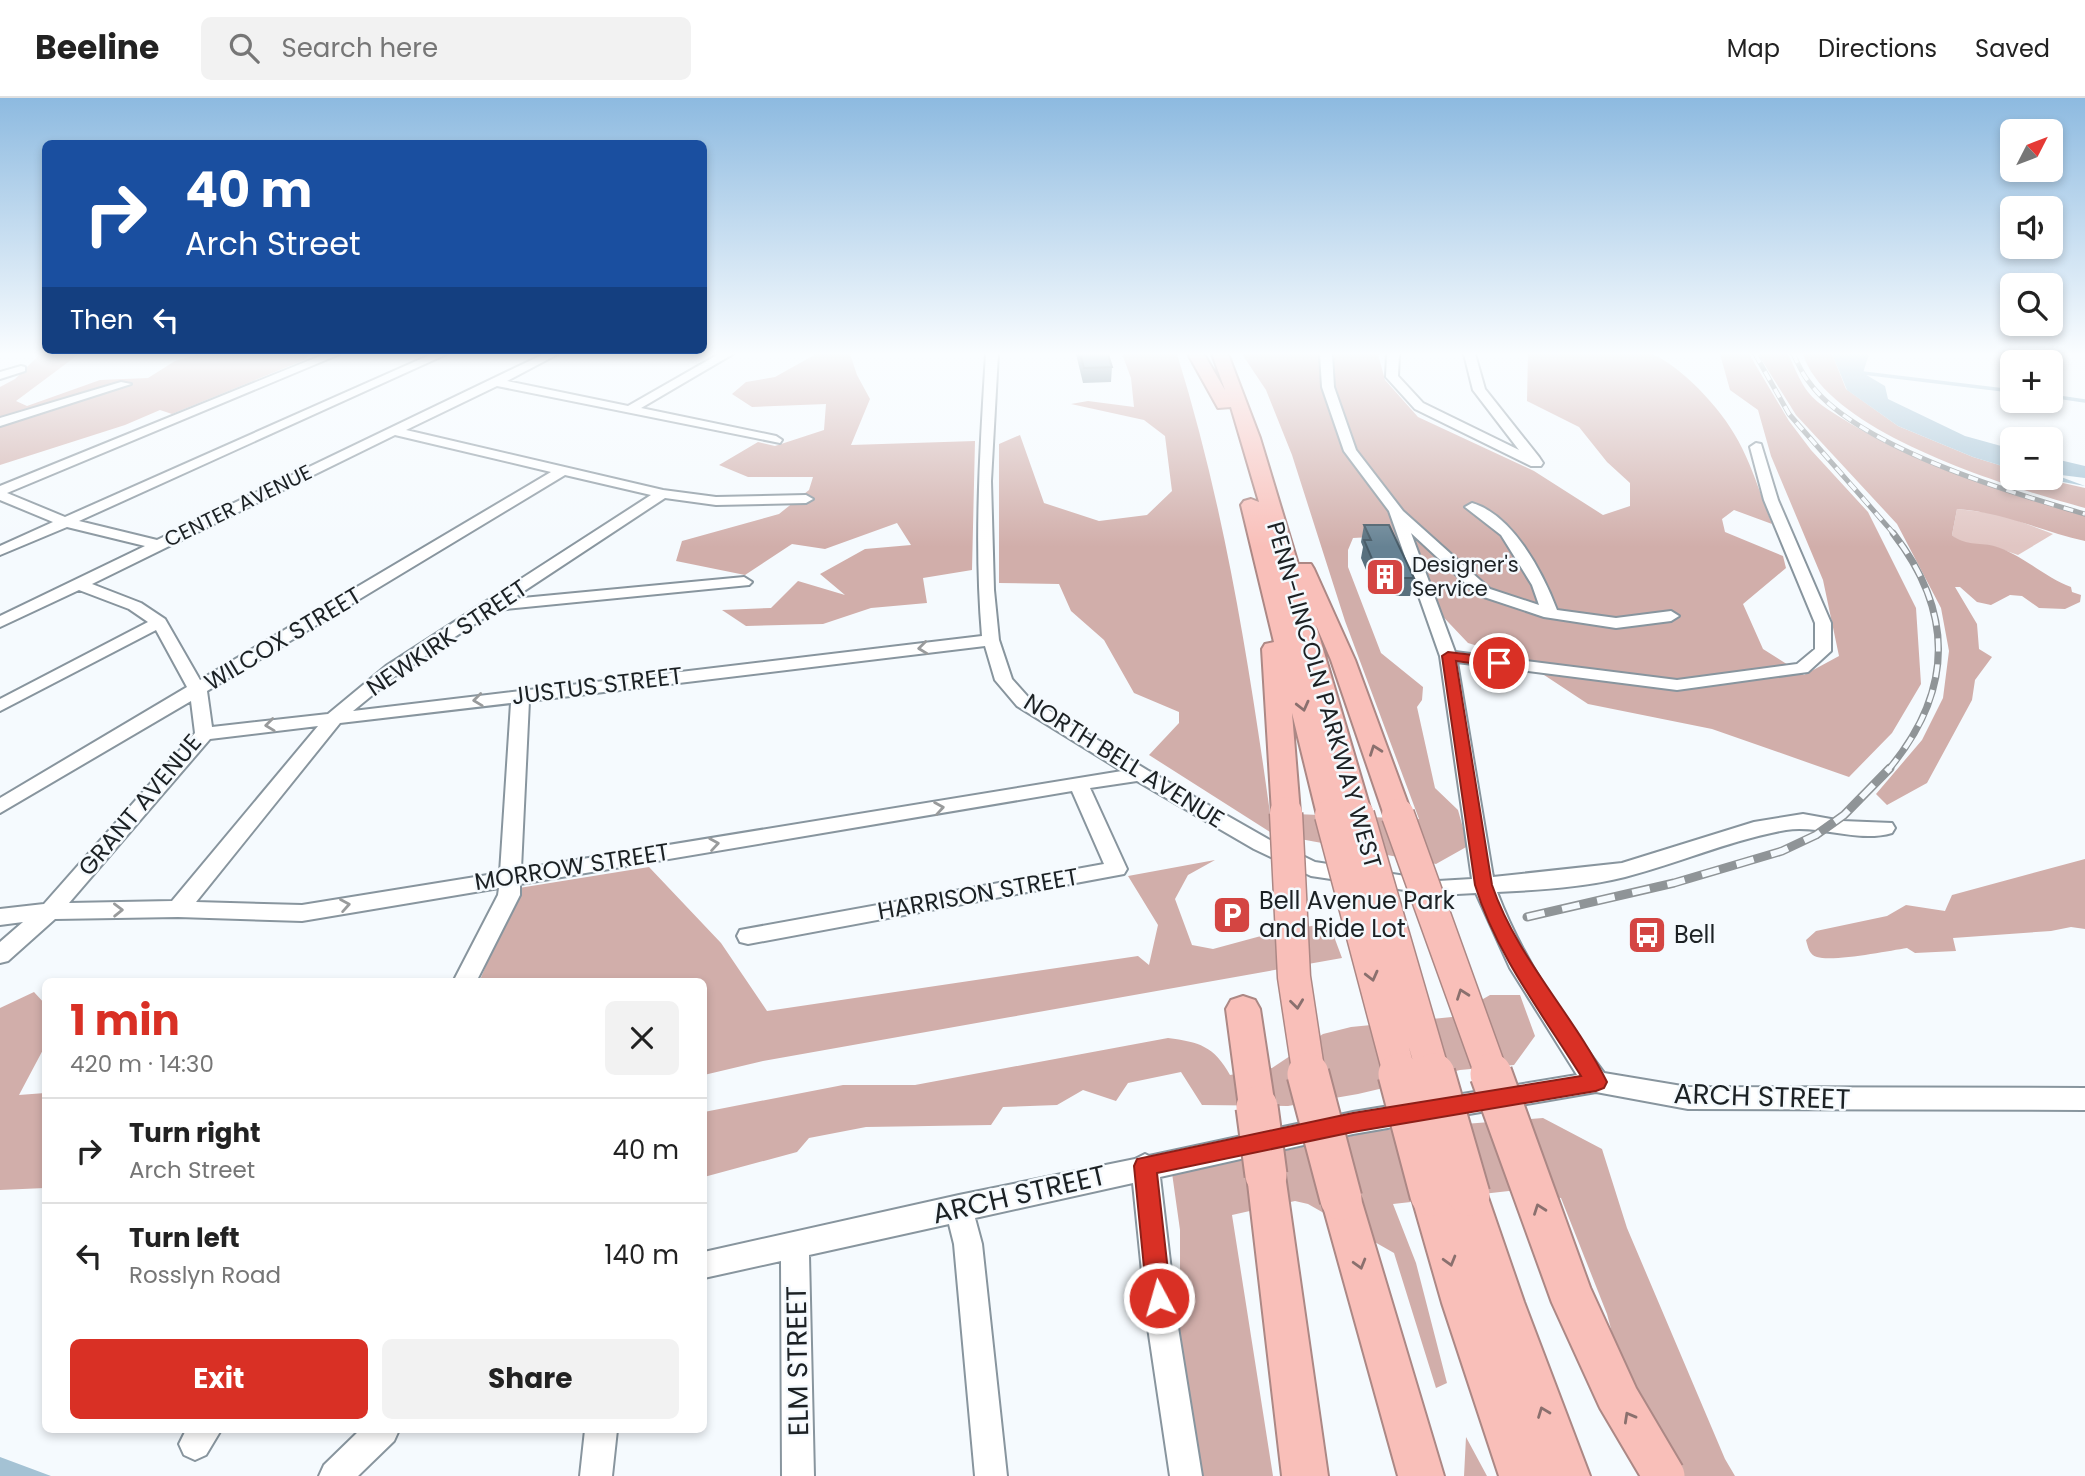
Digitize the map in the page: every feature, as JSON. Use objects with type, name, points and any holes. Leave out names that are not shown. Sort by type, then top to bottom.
[{"type":"highway","name":"PENN-LINCOLN PARKWAY WEST","points":[[1228,418],[1268,569],[1345,815]]},
{"type":"highway","name":"PENN-LINCOLN PARKWAY WEST","points":[[1244,418],[1265,487],[1345,815],[1450,1195],[1463,1303],[1522,1476]]},
{"type":"highway","points":[[1265,487],[1338,647],[1571,1295],[1618,1398],[1664,1476]]},
{"type":"highway","points":[[1268,569],[1286,813],[1295,997],[1300,1034],[1319,1124],[1421,1476]]},
{"type":"highway","points":[[1243,1009],[1305,1476]]},
{"type":"highway","name":"PENN-LINCOLN PARKWAY WEST","points":[[1450,1195],[1503,1302],[1567,1476]]},
{"type":"street","points":[[0,493],[180,418]]},
{"type":"street","points":[[0,551],[298,418]]},
{"type":"street","name":"CENTER AVENUE","points":[[0,622],[420,418]]},
{"type":"street","points":[[670,418],[776,440]]},
{"type":"street","name":"NORTH BELL AVENUE","points":[[988,418],[984,481],[985,590],[991,640],[1004,680],[1023,702],[1140,774],[1311,869],[1438,888],[1525,883],[1623,870],[1754,829],[1803,821],[1842,828],[1885,828]]},
{"type":"street","points":[[1339,418],[1350,451],[1396,511],[1484,592],[1550,614],[1616,622],[1671,616]]},
{"type":"street","points":[[1443,418],[1536,463],[1501,418]]},
{"type":"street","points":[[393,431],[663,494],[716,501],[806,499]]},
{"type":"street","points":[[1448,656],[1677,685],[1802,668],[1823,651],[1823,623],[1771,500],[1756,447]]},
{"type":"street","name":"WILCOX STREET","points":[[0,807],[564,470]]},
{"type":"street","points":[[0,493],[66,522],[158,545]]},
{"type":"street","name":"NEWKIRK STREET","points":[[178,909],[336,716],[392,670],[663,494]]},
{"type":"street","points":[[1472,506],[1507,532],[1540,585],[1550,614]]},
{"type":"street","points":[[1396,511],[1448,656],[1483,885],[1489,903],[1517,957],[1596,1082]]},
{"type":"street","points":[[494,605],[744,582]]},
{"type":"street","name":"GRANT AVENUE","points":[[0,955],[50,911],[204,734],[198,691],[159,622],[135,606],[79,584]]},
{"type":"street","points":[[0,706],[159,622]]},
{"type":"street","name":"JUSTUS STREET","points":[[204,734],[336,716],[991,640]]},
{"type":"street","points":[[466,978],[509,895],[520,695]]},
{"type":"street","name":"MORROW STREET","points":[[0,917],[50,911],[178,909],[302,913],[512,876],[1140,774]]},
{"type":"street","name":"HARRISON STREET","points":[[748,936],[1118,869],[1079,785]]},
{"type":"street","name":"ARCH STREET","points":[[707,1264],[1353,1122],[1596,1082],[1688,1098],[2085,1099]]},
{"type":"street","points":[[1145,1166],[1161,1321],[1186,1476]]},
{"type":"street","points":[[959,1207],[968,1244],[991,1476]]},
{"type":"street","name":"ELM STREET","points":[[795,1245],[798,1476]]},
{"type":"street","points":[[335,1476],[380,1433]]},
{"type":"street","points":[[596,1476],[601,1433]]},
{"type":"shaded area","points":[[0,418],[141,418],[125,425],[0,465]]},
{"type":"shaded area","points":[[825,418],[862,418],[851,445],[975,441],[972,570],[923,578],[927,603],[871,608],[823,624],[746,626],[722,610],[771,608],[798,581],[845,595],[820,574],[865,549],[911,545],[897,523],[825,549],[792,544],[745,575],[676,561],[682,541],[779,514],[809,490],[813,477],[748,477],[719,465],[758,442],[775,446],[824,430]]},
{"type":"shaded area","points":[[1136,418],[1196,418],[1233,582],[1270,813],[1419,819],[1345,621],[1292,455],[1277,418],[1421,418],[1534,471],[1603,515],[1630,506],[1630,483],[1607,462],[1579,427],[1562,418],[1724,418],[1746,457],[1772,524],[1734,510],[1722,519],[1725,532],[1783,556],[1786,568],[1743,604],[1763,649],[1804,675],[1839,656],[1823,580],[1771,456],[1760,418],[1787,418],[1811,450],[1868,512],[1916,608],[1921,684],[1892,733],[1849,777],[1712,729],[1588,704],[1520,659],[1468,643],[1413,585],[1398,560],[1371,537],[1353,538],[1348,550],[1348,567],[1381,653],[1423,687],[1422,700],[1417,707],[1435,788],[1458,810],[1468,846],[1436,864],[1273,834],[1149,755],[1179,723],[1179,712],[1134,693],[1104,640],[1071,611],[1059,584],[999,583],[999,444],[1020,435],[1044,503],[1099,521],[1147,515],[1172,491],[1165,436],[1144,420]]},
{"type":"shaded area","points":[[1799,418],[1842,418],[1936,466],[2000,490],[2085,516],[2085,541],[2006,518],[1957,509],[1952,535],[1962,541],[1994,546],[2014,555],[2071,587],[2072,592],[2081,595],[2080,602],[2065,609],[2039,608],[2022,596],[2010,595],[1991,605],[1977,602],[1960,587],[1955,587],[1977,624],[1979,649],[1992,657],[1975,680],[1972,700],[1927,783],[1887,805],[1876,794],[1922,740],[1943,698],[1949,651],[1941,608],[1897,524]]},
{"type":"shaded area","points":[[1862,418],[1887,418],[1898,426],[2000,465],[2000,482],[1970,471],[1926,453]]},
{"type":"shaded area","points":[[2063,483],[2085,488],[2085,508],[2024,490],[2063,490]]},
{"type":"shaded area","points":[[1957,509],[2000,514],[2053,534],[2018,555],[1992,546],[1961,543],[1952,535]]},
{"type":"shaded area","points":[[2085,859],[2085,929],[2071,927],[2051,931],[1953,938],[1956,951],[1915,953],[1907,948],[1825,958],[1814,956],[1808,948],[1806,940],[1816,931],[1887,916],[1906,905],[1945,911],[1952,895]]},
{"type":"shaded area","points":[[1215,860],[1188,875],[1175,899],[1192,945],[1213,949],[1276,932],[1329,923],[1342,958],[763,1061],[707,1074],[707,978],[481,978],[519,888],[649,867],[721,943],[767,1011],[1138,956],[1149,965],[1158,925],[1128,876]]},
{"type":"shaded area","points":[[34,992],[42,1001],[42,1052],[19,1095],[42,1093],[42,1188],[0,1190],[0,1008]]},
{"type":"shaded area","points":[[1490,995],[1520,995],[1535,1036],[1514,1065],[1460,1070],[1358,1094],[1288,1106],[1202,1105],[1181,1072],[1128,1083],[1116,1101],[1083,1090],[1057,1105],[1003,1107],[991,1125],[866,1127],[809,1138],[797,1152],[707,1176],[707,1111],[843,1085],[915,1085],[1168,1038],[1205,1047],[1218,1058],[1230,1075],[1272,1068],[1323,1034],[1351,1027],[1452,1017]]},
{"type":"shaded area","points":[[1543,1118],[1602,1149],[1627,1228],[1725,1459],[1735,1476],[1651,1476],[1607,1314],[1561,1198],[1509,1191],[1393,1204],[1416,1263],[1447,1383],[1436,1388],[1394,1253],[1308,1204],[1295,1201],[1232,1215],[1273,1476],[1198,1476],[1180,1337],[1180,1230],[1172,1173],[1187,1165],[1288,1150],[1374,1131]]},
{"type":"shaded area","points":[[1466,1437],[1487,1476],[1464,1476]]},
{"type":"water","points":[[1887,418],[1928,418],[1965,436],[2000,446],[2000,465],[1898,426]]},
{"type":"water","points":[[2063,461],[2085,466],[2085,478],[2063,475]]},
{"type":"water","points":[[2063,478],[2085,486],[2063,482]]},
{"type":"water","points":[[0,1457],[51,1476],[0,1476]]},
{"type":"building","points":[[1364,525],[1389,525],[1414,578],[1380,578],[1364,540],[1371,540]]},
{"type":"railway","points":[[1793,418],[1895,535]]},
{"type":"railway","points":[[1849,418],[1897,446],[1936,464],[2017,494],[2085,514]]},
{"type":"railway","points":[[1889,769],[1910,740],[1925,711],[1935,682],[1938,652],[1936,623],[1928,593],[1913,563],[1893,533]]},
{"type":"railway","points":[[1527,917],[1674,883],[1782,851],[1816,835],[1844,815],[1890,768]]},
{"type":"place","name":"Designer's Service","points":[[1385,577]]},
{"type":"place","name":"Bell Avenue Park and Ride Lot","points":[[1232,915]]},
{"type":"place","name":"Bell","points":[[1647,935]]},
{"type":"route","points":[[1159,1298],[1145,1166],[1353,1122],[1596,1082],[1517,957],[1489,903],[1483,885],[1448,656],[1499,663]]}]
